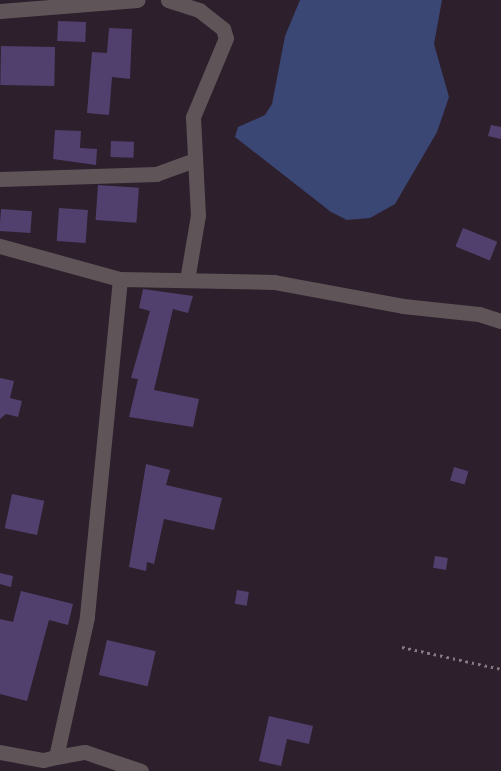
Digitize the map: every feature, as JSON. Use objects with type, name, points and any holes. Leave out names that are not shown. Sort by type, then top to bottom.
[{"type":"street","points":[[0,12],[138,0]]},
{"type":"street","points":[[168,0],[199,10],[223,29],[226,38],[193,117],[192,161],[198,215],[187,280]]},
{"type":"street","points":[[0,178],[156,174],[192,161]]},
{"type":"street","points":[[0,246],[120,279],[274,282],[403,306],[479,314],[501,321]]},
{"type":"street","points":[[56,757],[88,617],[120,279]]},
{"type":"street","points":[[0,752],[43,760],[85,752],[141,771]]},
{"type":"path","points":[[402,647],[501,669]]},
{"type":"water","points":[[300,0],[442,0],[434,44],[449,97],[437,132],[395,204],[370,218],[347,220],[331,212],[235,137],[238,127],[265,115],[272,104],[285,36]]},
{"type":"building","points":[[58,21],[86,22],[85,42],[57,41]]},
{"type":"building","points":[[109,28],[132,29],[130,79],[112,77],[109,115],[87,113],[92,52],[107,53]]},
{"type":"building","points":[[1,46],[55,47],[54,86],[0,85]]},
{"type":"building","points":[[491,125],[501,127],[501,139],[488,136]]},
{"type":"building","points":[[55,130],[81,131],[80,148],[97,149],[96,165],[53,159]]},
{"type":"building","points":[[111,141],[134,142],[133,158],[110,157]]},
{"type":"building","points":[[98,185],[139,188],[136,223],[96,220]]},
{"type":"building","points":[[59,208],[88,210],[86,243],[57,241]]},
{"type":"building","points":[[1,209],[32,211],[30,233],[0,231]]},
{"type":"building","points":[[463,228],[497,242],[490,260],[456,247]]},
{"type":"building","points":[[143,289],[193,296],[188,313],[173,309],[154,390],[199,399],[193,427],[129,417],[138,379],[131,378],[150,311],[139,308]]},
{"type":"building","points":[[0,378],[14,381],[10,398],[22,401],[18,417],[6,414],[0,419]]},
{"type":"building","points":[[146,464],[170,470],[166,485],[222,498],[214,530],[164,519],[154,564],[147,562],[146,571],[129,567]]},
{"type":"building","points":[[454,467],[468,471],[465,485],[450,480]]},
{"type":"building","points":[[12,494],[44,501],[37,535],[5,528]]},
{"type":"building","points":[[435,556],[448,558],[446,570],[433,568]]},
{"type":"building","points":[[0,573],[13,576],[11,587],[0,584]]},
{"type":"building","points":[[237,590],[249,592],[247,606],[235,604]]},
{"type":"building","points":[[21,591],[73,604],[68,625],[49,620],[27,701],[0,694],[0,619],[13,622]]},
{"type":"building","points":[[107,640],[156,651],[148,686],[99,675]]},
{"type":"building","points":[[269,716],[313,726],[309,744],[287,739],[281,766],[259,761]]}]
